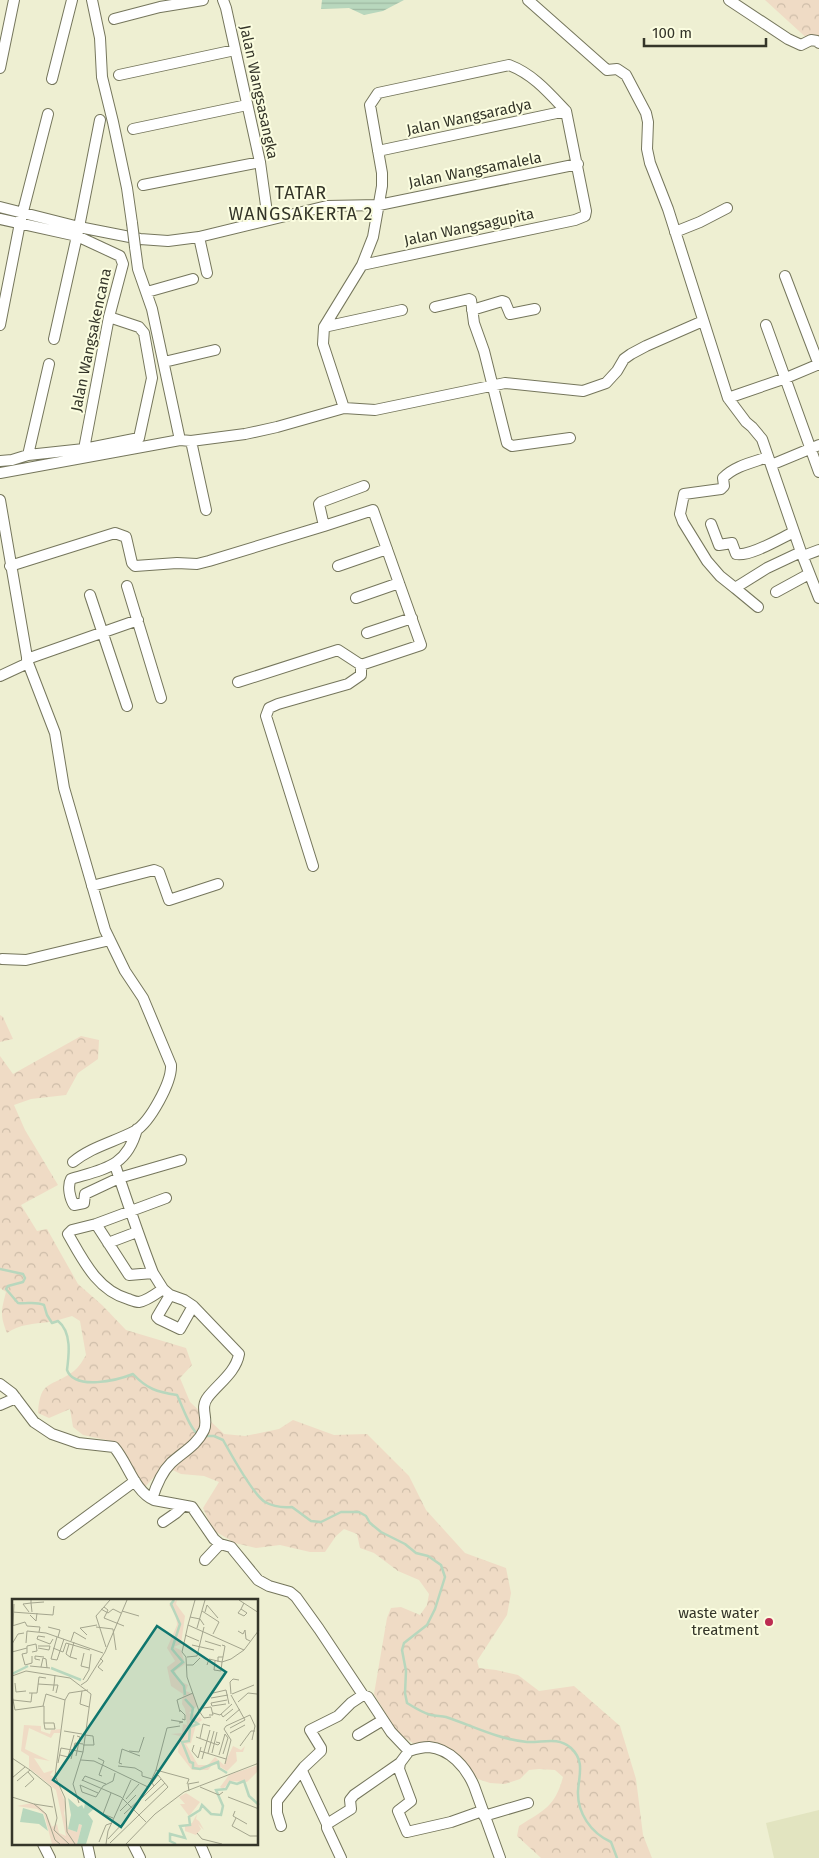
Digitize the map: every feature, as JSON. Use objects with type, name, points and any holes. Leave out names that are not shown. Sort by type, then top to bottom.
[{"type":"street","points":[[0,68],[14,0]]},
{"type":"street","points":[[52,79],[72,0]]},
{"type":"street","points":[[92,0],[100,38],[102,78],[119,150],[138,269],[147,292],[180,440]]},
{"type":"street","points":[[114,19],[160,7],[203,0]]},
{"type":"street","name":"Jalan Wangsasangka","points":[[222,0],[226,8],[260,162],[268,220]]},
{"type":"street","points":[[528,0],[607,70],[617,69],[622,71],[646,113],[648,122],[647,149],[650,163],[675,232],[728,398],[762,439],[819,598]]},
{"type":"street","points":[[729,0],[788,39],[801,45],[811,40],[819,43]]},
{"type":"street","points":[[119,75],[235,50]]},
{"type":"street","points":[[343,405],[323,344],[324,327],[362,265],[373,237],[382,180],[370,105],[378,93],[509,65],[523,70],[566,111],[578,164]]},
{"type":"street","points":[[132,129],[247,105]]},
{"type":"street","name":"Jalan Wangsaradya","points":[[378,151],[566,111]]},
{"type":"street","points":[[0,325],[20,223],[48,114]]},
{"type":"street","points":[[54,338],[78,232],[100,120]]},
{"type":"street","points":[[143,186],[260,162]]},
{"type":"street","name":"Jalan Wangsamalela","points":[[78,232],[168,241],[199,237],[327,206],[379,205],[578,164]]},
{"type":"street","name":"Jalan Wangsagupita","points":[[362,265],[582,218],[585,216],[586,211],[578,164]]},
{"type":"street","points":[[0,207],[24,212],[78,232]]},
{"type":"street","points":[[675,232],[727,208]]},
{"type":"street","points":[[0,218],[78,232]]},
{"type":"street","name":"Jalan Wangsakencana","points":[[78,232],[120,256],[123,264],[109,317],[84,449]]},
{"type":"street","points":[[199,237],[206,273]]},
{"type":"street","points":[[728,398],[786,378],[819,364],[785,276]]},
{"type":"street","points":[[147,292],[193,279]]},
{"type":"street","points":[[435,307],[471,300],[491,386],[507,443],[512,446],[570,438]]},
{"type":"street","points":[[472,310],[502,302],[505,302],[510,314],[536,309]]},
{"type":"street","points":[[324,327],[402,310]]},
{"type":"street","points":[[0,461],[12,460],[28,455],[84,449],[139,438],[152,378],[144,333],[139,327],[109,317]]},
{"type":"street","points":[[0,473],[180,440],[191,441],[245,434],[277,427],[343,405],[374,410],[505,383],[584,390],[606,383],[624,360],[638,350],[703,321]]},
{"type":"street","points":[[766,324],[814,447],[819,472]]},
{"type":"street","points":[[164,362],[215,350]]},
{"type":"street","points":[[28,455],[49,364]]},
{"type":"street","points":[[191,441],[206,510]]},
{"type":"street","points":[[758,607],[720,576],[707,561],[680,514],[684,494],[721,489],[724,486],[723,478],[726,474],[743,466],[770,461],[814,447]]},
{"type":"street","points":[[324,526],[319,504],[321,502],[364,486]]},
{"type":"street","points":[[0,500],[27,661],[55,733],[64,788],[92,886],[110,940],[125,971],[143,998],[171,1065],[171,1073],[164,1091],[154,1108],[137,1129],[129,1148],[115,1165],[71,1179],[69,1185],[73,1204],[76,1206],[82,1204],[85,1194],[119,1178],[181,1160]]},
{"type":"street","points":[[10,566],[116,533],[126,537],[132,563],[135,566],[177,563],[197,564],[373,510],[421,645],[361,665]]},
{"type":"street","points":[[711,524],[719,545],[732,543],[736,554],[739,555],[753,551],[794,532]]},
{"type":"street","points":[[338,566],[387,549]]},
{"type":"street","points":[[735,588],[767,568],[802,554],[819,550]]},
{"type":"street","points":[[776,592],[809,574]]},
{"type":"street","points":[[356,598],[399,583]]},
{"type":"street","points":[[127,586],[162,698]]},
{"type":"street","points":[[90,595],[127,706]]},
{"type":"street","points":[[367,633],[412,618]]},
{"type":"street","points":[[0,676],[27,661],[138,620]]},
{"type":"street","points":[[238,682],[338,650],[361,665]]},
{"type":"street","points":[[313,866],[266,716],[269,708],[278,704],[348,684],[361,675],[361,665]]},
{"type":"street","points":[[92,886],[154,870],[159,872],[169,900],[218,884]]},
{"type":"street","points":[[2,959],[26,960],[110,940]]},
{"type":"street","points":[[73,1162],[92,1149],[137,1129]]},
{"type":"street","points":[[115,1165],[153,1273],[167,1292],[194,1306],[239,1354],[238,1360],[232,1369],[206,1400],[203,1410],[205,1429],[191,1448],[170,1463],[157,1482],[152,1500]]},
{"type":"street","points":[[166,1198],[96,1224],[72,1230],[68,1234],[86,1266],[111,1292],[137,1302],[167,1292]]},
{"type":"street","points":[[96,1224],[129,1275],[153,1273]]},
{"type":"street","points":[[108,1243],[138,1232]]},
{"type":"street","points":[[167,1292],[157,1317],[159,1319],[180,1329],[194,1306]]},
{"type":"street","points":[[0,1384],[16,1398],[34,1422],[52,1434],[78,1443],[114,1447],[136,1481],[152,1500],[195,1509],[214,1539],[220,1544],[231,1547],[258,1580],[269,1586],[290,1592],[296,1597],[320,1629],[363,1695],[368,1697],[391,1732],[409,1751]]},
{"type":"street","points":[[0,1405],[16,1398]]},
{"type":"street","points":[[63,1534],[136,1481]]},
{"type":"street","points":[[162,1522],[183,1506]]},
{"type":"street","points":[[205,1560],[220,1544]]},
{"type":"street","points":[[281,1826],[276,1804],[302,1771],[321,1752],[321,1748],[310,1730],[338,1716],[351,1702],[363,1695]]},
{"type":"street","points":[[358,1735],[383,1720]]},
{"type":"street","points":[[327,1824],[351,1809],[350,1800],[354,1795],[400,1763],[409,1751],[426,1747],[445,1752],[454,1758],[473,1782],[500,1858]]},
{"type":"street","points":[[400,1763],[399,1769],[411,1802],[398,1811],[407,1832],[528,1803]]},
{"type":"street","points":[[302,1771],[341,1858]]},
{"type":"street","points":[[44,1846],[50,1858]]},
{"type":"street","points":[[134,1846],[140,1858]]},
{"type":"street","points":[[201,1846],[206,1858]]},
{"type":"shaded area","points":[[322,0],[404,0],[383,11],[364,15],[349,8],[321,9]]},
{"type":"shaded area","points":[[819,1810],[819,1858],[774,1858],[766,1823]]},
{"type":"green space","points":[[765,0],[819,0],[819,42],[811,42]]},
{"type":"green space","points":[[0,1015],[3,1017],[13,1039],[0,1042]]},
{"type":"green space","points":[[81,1036],[99,1040],[98,1059],[78,1073],[66,1095],[31,1099],[14,1105],[25,1130],[58,1185],[21,1205],[37,1231],[47,1229],[78,1284],[126,1330],[186,1348],[192,1365],[180,1378],[190,1402],[224,1434],[245,1436],[279,1429],[293,1420],[334,1435],[367,1434],[409,1476],[426,1510],[465,1553],[506,1568],[511,1593],[507,1615],[477,1661],[479,1668],[518,1675],[539,1691],[574,1686],[620,1726],[636,1779],[643,1835],[652,1858],[541,1858],[517,1836],[519,1826],[547,1807],[556,1795],[563,1777],[555,1770],[529,1770],[520,1779],[505,1784],[490,1783],[478,1779],[454,1753],[433,1744],[414,1744],[397,1732],[374,1694],[387,1618],[391,1608],[401,1607],[420,1615],[427,1605],[429,1594],[419,1580],[398,1571],[374,1553],[360,1548],[357,1534],[344,1529],[336,1536],[325,1552],[310,1552],[280,1545],[256,1548],[235,1543],[213,1530],[203,1508],[219,1482],[204,1476],[181,1474],[164,1466],[145,1487],[116,1442],[83,1435],[73,1427],[70,1409],[49,1418],[38,1413],[41,1394],[44,1389],[74,1371],[86,1355],[80,1321],[72,1316],[52,1322],[22,1326],[7,1333],[3,1322],[2,1309],[6,1292],[0,1288],[0,1056],[13,1074]]},
{"type":"waterway","points":[[0,1269],[23,1274],[25,1278],[23,1282],[8,1286],[6,1289],[18,1303],[44,1305],[52,1323],[58,1321],[66,1331],[69,1344],[67,1370],[72,1376],[87,1382],[97,1382],[133,1374],[153,1389],[177,1395],[189,1423],[199,1435]]},
{"type":"waterway","points":[[204,1436],[214,1436],[223,1440],[249,1483],[265,1502],[278,1507],[292,1507],[311,1521],[321,1522],[341,1512],[359,1512],[366,1516],[370,1523],[381,1532],[405,1544],[416,1553],[428,1556],[441,1565],[445,1577],[435,1609],[427,1625],[404,1643],[402,1650],[406,1671],[405,1693],[407,1703],[428,1714],[446,1717],[506,1738],[527,1742],[555,1741],[566,1744],[575,1753],[580,1763],[578,1799],[583,1814],[592,1828],[611,1842],[617,1858]]},
{"type":"place","name":"waste water treatment","points":[[769,1622]]},
{"type":"district","name":"TATAR WANGSAKERTA 2","points":[[301,203]]}]
